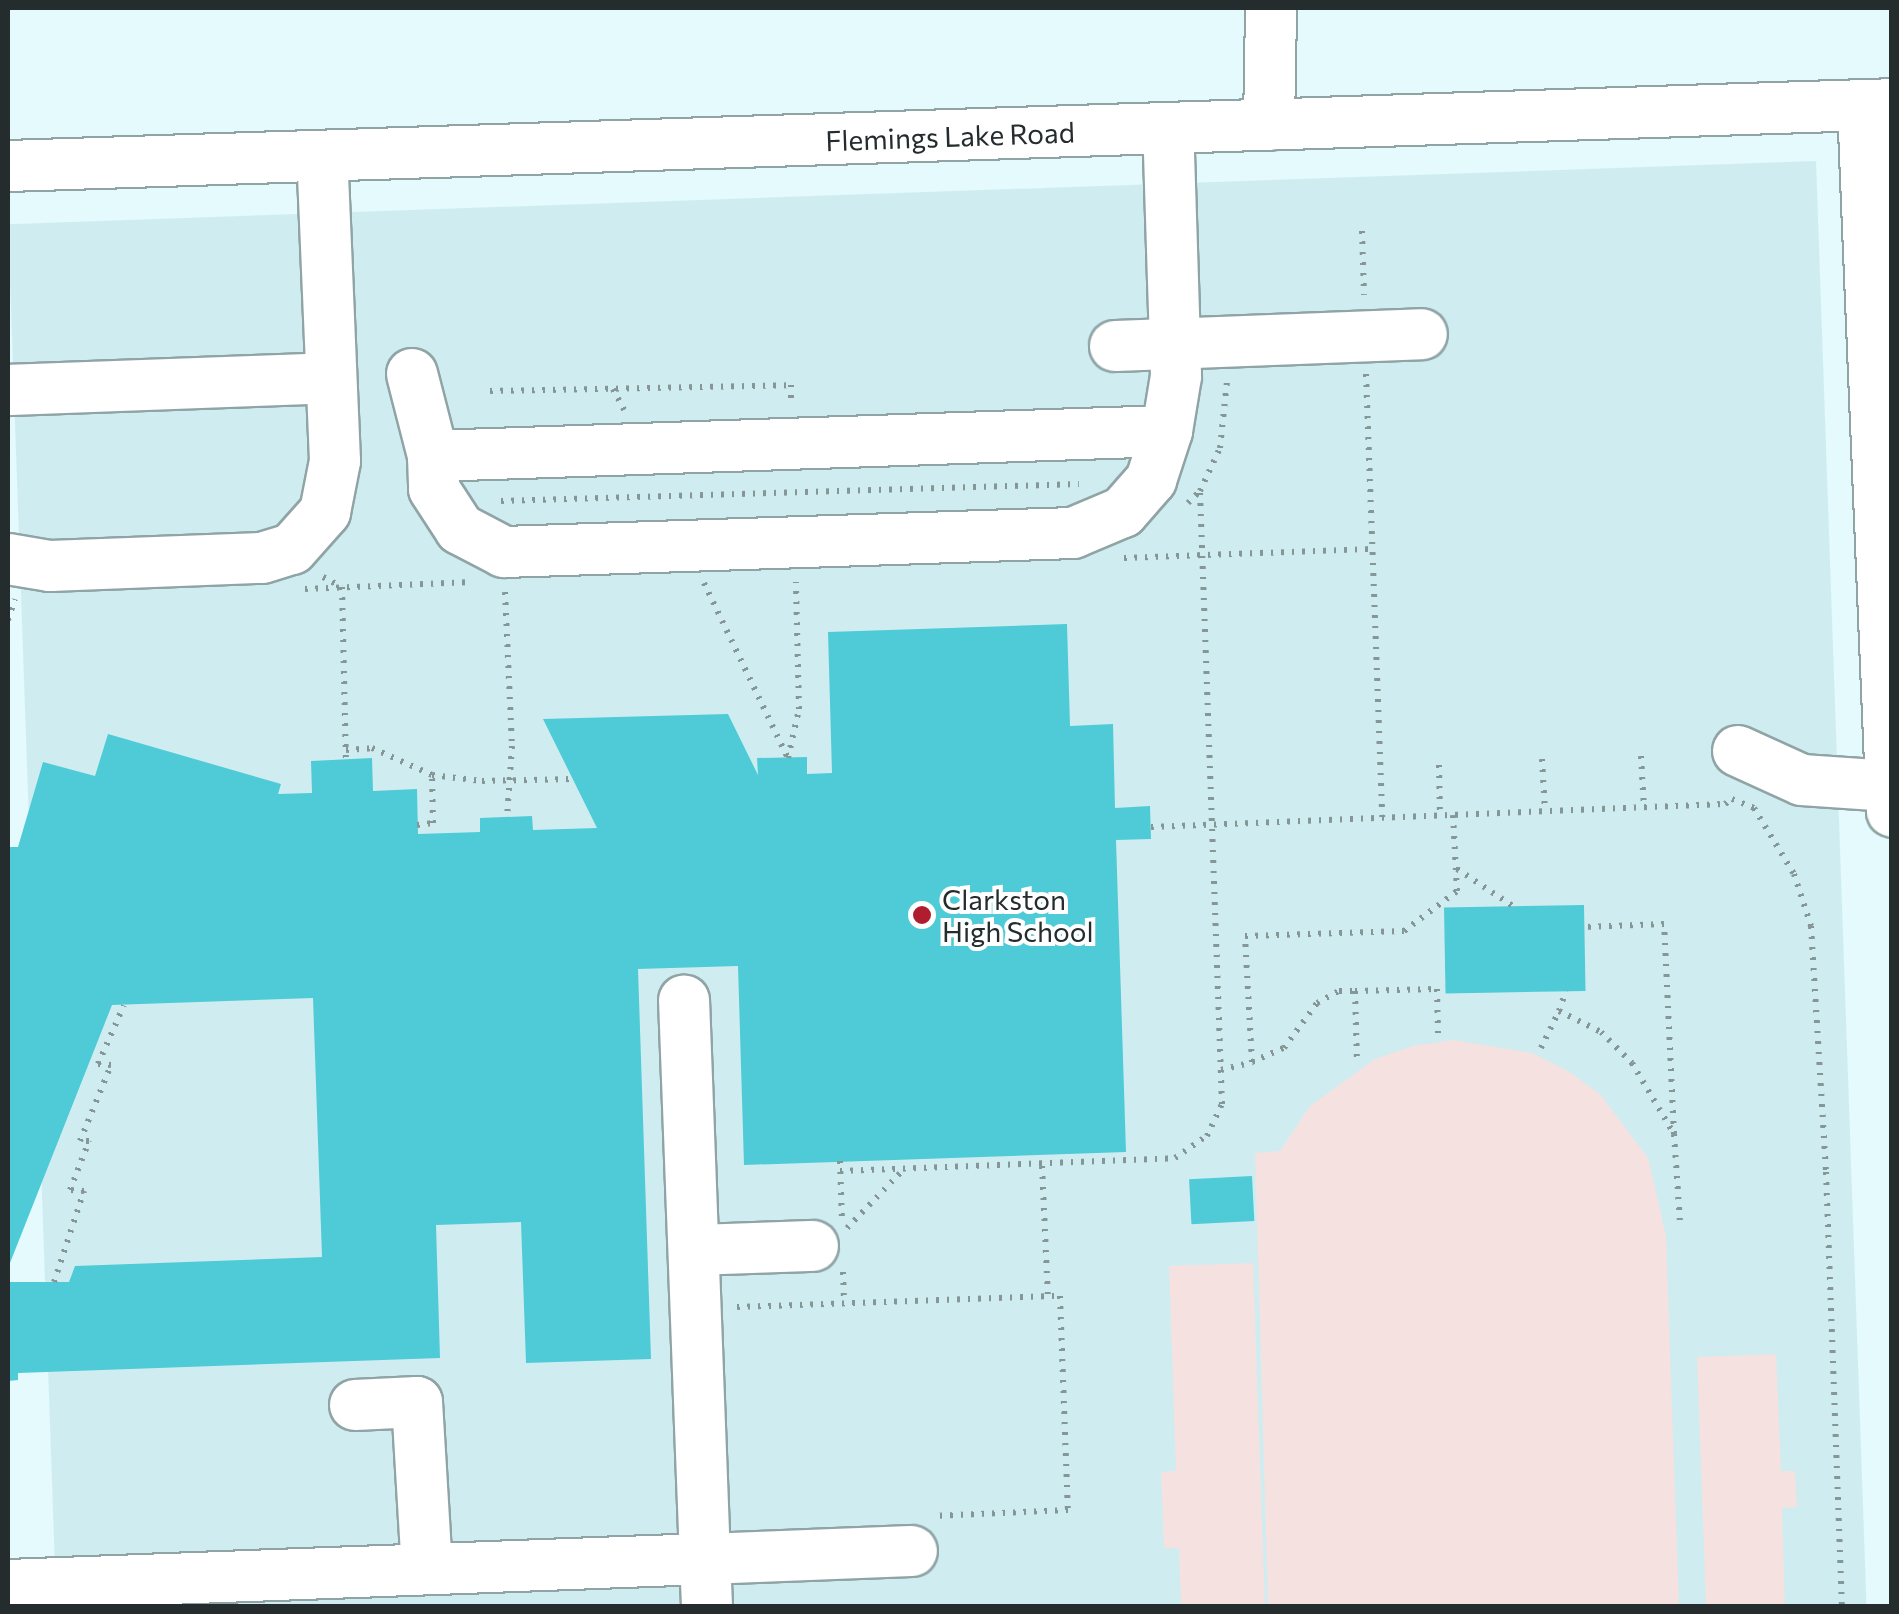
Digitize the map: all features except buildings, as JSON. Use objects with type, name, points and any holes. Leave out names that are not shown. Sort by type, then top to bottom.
[{"type":"street","points":[[1269,125],[1271,8]]},
{"type":"street","points":[[1877,105],[1892,811]]},
{"type":"street","name":"Flemings Lake Road","points":[[8,166],[1877,105]]},
{"type":"street","points":[[412,374],[433,456],[434,490],[460,529],[504,552],[1072,533],[1122,512],[1151,480],[1168,431],[1176,376],[1168,128]]},
{"type":"street","points":[[12,579],[50,566],[262,558],[292,549],[325,512],[334,460],[322,156]]},
{"type":"street","points":[[1116,346],[1422,334]]},
{"type":"street","points":[[8,390],[331,378]]},
{"type":"street","points":[[433,456],[1168,431]]},
{"type":"street","points":[[1735,775],[1890,786]]},
{"type":"street","points":[[684,1000],[706,1583]]},
{"type":"street","points":[[696,1250],[828,1240]]},
{"type":"street","points":[[355,1405],[418,1402],[428,1569]]},
{"type":"street","points":[[8,1586],[428,1569],[706,1583],[912,1550]]},
{"type":"path","points":[[1362,231],[1364,314]]},
{"type":"path","points":[[1366,373],[1382,818]]},
{"type":"path","points":[[490,391],[790,386],[792,418]]},
{"type":"path","points":[[501,501],[1084,484]]},
{"type":"path","points":[[840,1172],[1176,1158],[1208,1136],[1222,1104],[1200,490]]},
{"type":"path","points":[[329,558],[320,575],[342,587],[346,760]]},
{"type":"path","points":[[468,570],[486,576]]},
{"type":"path","points":[[699,574],[788,758],[799,709],[796,571]]},
{"type":"path","points":[[8,620],[12,579]]},
{"type":"path","points":[[505,581],[507,817]]},
{"type":"path","points":[[346,750],[372,748],[432,775],[509,782],[573,779]]},
{"type":"path","points":[[1640,756],[1644,808]]},
{"type":"path","points":[[1542,760],[1545,812]]},
{"type":"path","points":[[1439,765],[1440,816]]},
{"type":"path","points":[[418,825],[433,823],[432,775]]},
{"type":"path","points":[[1151,827],[1725,804],[1735,775]]},
{"type":"path","points":[[1735,775],[1794,874],[1810,926],[1826,1172],[1842,1606]]},
{"type":"path","points":[[1252,1062],[1245,936],[1404,931],[1457,890],[1453,815]]},
{"type":"path","points":[[1456,868],[1516,908]]},
{"type":"path","points":[[1584,927],[1664,924],[1680,1221]]},
{"type":"path","points":[[1221,1070],[1284,1048],[1318,1003],[1340,991],[1437,989],[1438,1033]]},
{"type":"path","points":[[1541,1048],[1566,990]]},
{"type":"path","points":[[1355,991],[1356,1061]]},
{"type":"path","points":[[54,1282],[84,1191],[70,1190],[89,1142],[80,1141],[111,1065],[98,1064],[124,1005]]},
{"type":"path","points":[[1558,1011],[1570,1012],[1600,1032],[1632,1063],[1674,1134]]},
{"type":"path","points":[[1042,1166],[1048,1296]]},
{"type":"path","points":[[828,1240],[903,1170]]},
{"type":"path","points":[[720,1308],[1060,1296],[1068,1510]]},
{"type":"shaded area","name":"Clarkston High School","points":[[1816,161],[1866,1606],[56,1606],[8,224]]},
{"type":"shaded area","points":[[1453,1040],[1532,1053],[1568,1071],[1600,1094],[1648,1158],[1666,1236],[1679,1606],[1268,1606],[1255,1153],[1280,1151],[1310,1106],[1375,1059],[1413,1046]]},
{"type":"shaded area","points":[[1253,1263],[1265,1606],[1181,1606],[1179,1548],[1164,1548],[1161,1472],[1176,1471],[1169,1266]]},
{"type":"shaded area","points":[[1776,1354],[1781,1471],[1795,1471],[1797,1507],[1782,1508],[1785,1606],[1706,1606],[1697,1357]]},
{"type":"place","name":"Clarkston High School","points":[[922,915]]}]
